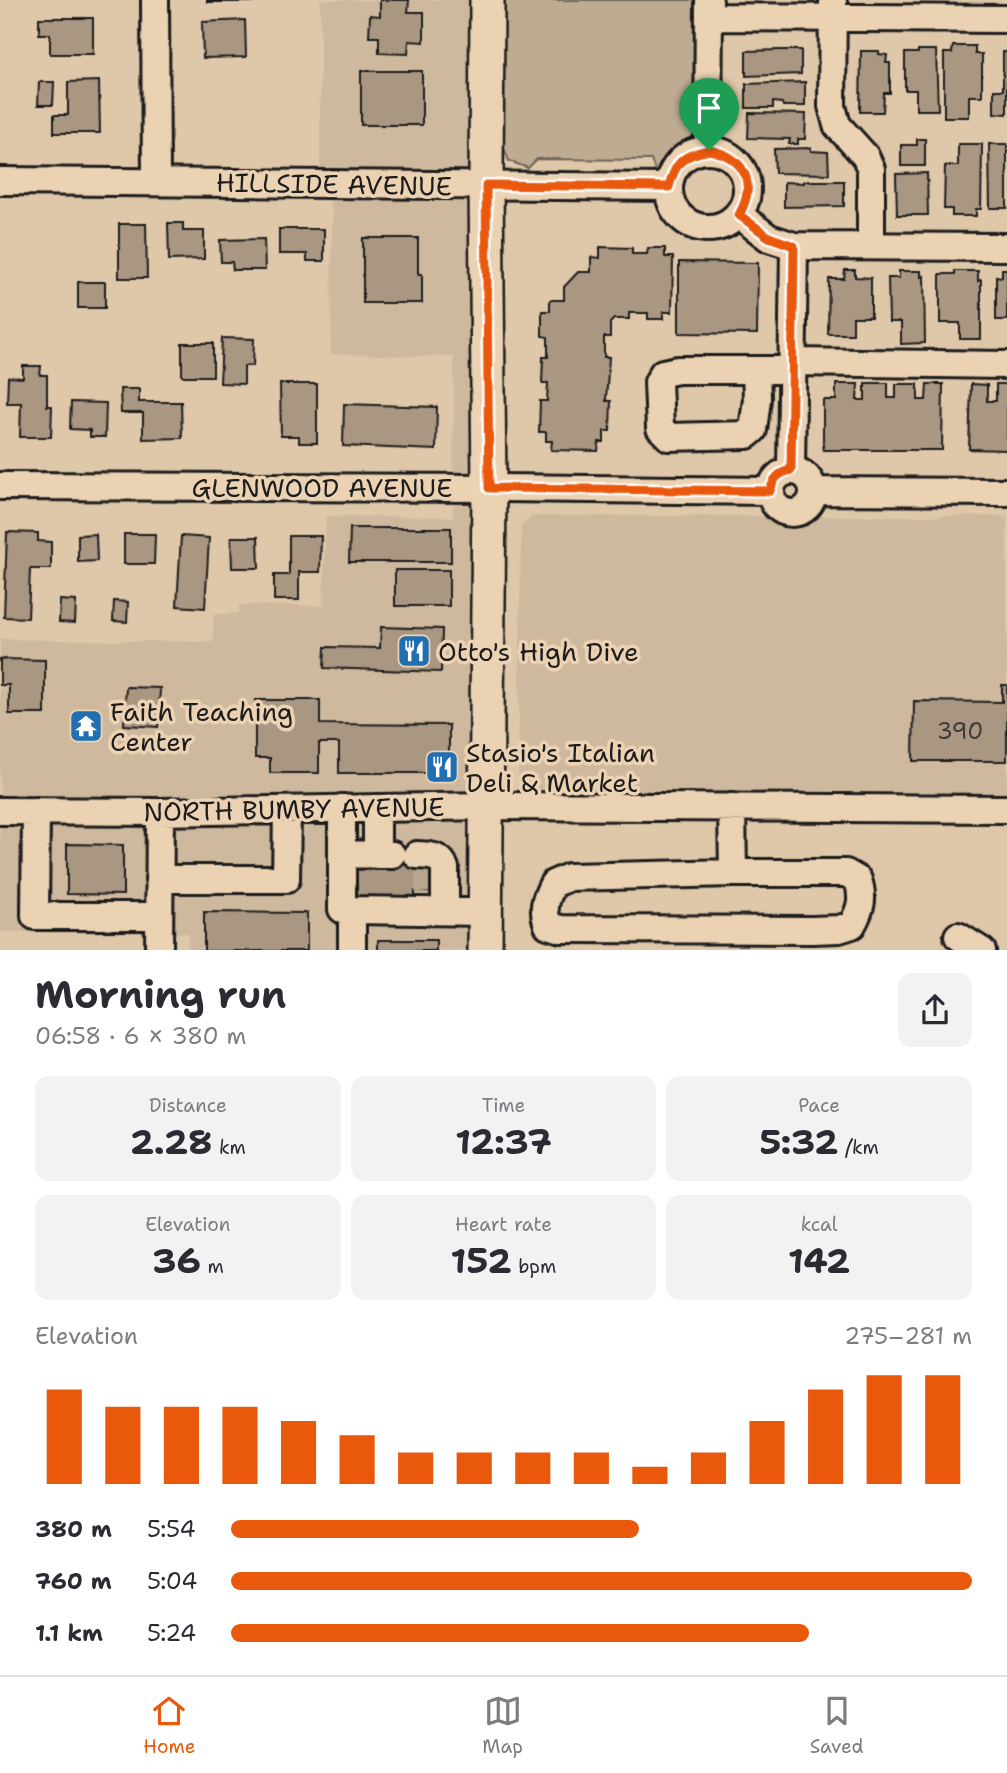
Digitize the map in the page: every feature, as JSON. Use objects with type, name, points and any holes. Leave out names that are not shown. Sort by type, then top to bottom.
[{"type":"main road","points":[[485,950],[489,488],[487,0]]},
{"type":"street","points":[[155,0],[156,182]]},
{"type":"street","points":[[709,150],[709,8],[833,9],[1007,19]]},
{"type":"street","points":[[833,9],[832,106],[837,125],[865,156],[871,169],[871,246]]},
{"type":"street","points":[[709,150],[724,153],[736,160],[746,176],[748,190],[746,203],[739,215],[729,224],[717,229],[695,227],[682,219],[672,206],[669,187],[673,171],[682,160],[692,153],[709,150]]},
{"type":"street","name":"HILLSIDE AVENUE","points":[[0,181],[669,187]]},
{"type":"street","points":[[739,215],[769,237],[794,246],[1007,247]]},
{"type":"street","points":[[791,470],[794,246]]},
{"type":"street","points":[[756,370],[792,366],[1007,365]]},
{"type":"street","points":[[791,470],[801,472],[810,480],[814,491],[811,503],[803,511],[791,514],[779,510],[772,502],[770,491],[773,481],[780,473],[791,470]]},
{"type":"street","name":"GLENWOOD AVENUE","points":[[0,486],[770,491]]},
{"type":"street","points":[[814,491],[1007,492]]},
{"type":"street","name":"NORTH BUMBY AVENUE","points":[[0,810],[160,812],[486,806],[1007,809]]},
{"type":"street","points":[[732,807],[733,873]]},
{"type":"street","points":[[342,808],[342,909],[352,910],[418,876]]},
{"type":"street","points":[[377,808],[418,876]]},
{"type":"street","points":[[159,879],[286,879],[287,810]]},
{"type":"street","points":[[36,811],[35,916],[159,916]]},
{"type":"street","points":[[159,950],[160,812]]},
{"type":"street","points":[[342,854],[418,876],[486,912]]},
{"type":"street","points":[[733,873],[846,873],[858,880],[863,895],[859,912],[852,925],[839,929],[812,930],[561,929],[548,925],[544,914],[544,903],[553,884],[569,877],[733,873]]},
{"type":"street","points":[[352,910],[352,950]]},
{"type":"street","points":[[958,936],[982,950]]},
{"type":"shaded area","points":[[320,0],[486,0],[482,950],[188,950],[188,933],[0,932],[0,639],[213,642],[213,614],[239,613],[239,605],[323,606],[326,516],[453,517],[454,357],[331,354],[332,210],[320,163]]},
{"type":"shaded area","points":[[504,0],[701,0],[701,131],[688,152],[656,173],[651,160],[537,159],[528,168],[509,161],[504,148]]},
{"type":"shaded area","points":[[532,516],[1007,516],[1007,808],[518,806],[521,526]]},
{"type":"building","points":[[258,0],[258,2],[207,2]]},
{"type":"building","points":[[380,0],[409,0],[408,12],[424,12],[424,42],[409,41],[408,54],[379,53],[379,37],[369,37],[370,15],[380,16]]},
{"type":"building","points":[[39,18],[93,18],[93,54],[50,54],[50,34],[39,34]]},
{"type":"building","points":[[245,20],[246,57],[203,58],[202,22]]},
{"type":"building","points":[[953,46],[975,46],[975,54],[982,54],[982,96],[969,96],[969,117],[944,117],[944,53],[952,53]]},
{"type":"building","points":[[801,50],[801,74],[746,76],[746,51]]},
{"type":"building","points":[[918,50],[936,50],[938,110],[916,110],[916,90],[905,90],[905,53],[918,53]]},
{"type":"building","points":[[861,51],[879,51],[879,54],[887,55],[886,63],[890,63],[890,93],[884,93],[883,112],[860,112]]},
{"type":"building","points":[[1003,52],[1007,52],[1007,114],[994,113],[994,90],[1003,90]]},
{"type":"building","points":[[361,71],[422,71],[422,125],[361,125]]},
{"type":"building","points":[[99,81],[100,133],[54,133],[54,115],[68,115],[68,82]]},
{"type":"building","points":[[39,82],[54,82],[53,105],[38,105]]},
{"type":"building","points":[[805,82],[805,106],[783,106],[782,103],[773,102],[773,108],[746,108],[746,84]]},
{"type":"building","points":[[749,113],[806,114],[805,139],[798,139],[798,144],[789,144],[790,139],[748,138]]},
{"type":"building","points":[[917,139],[925,139],[925,166],[901,166],[901,145],[917,145]]},
{"type":"building","points":[[958,144],[982,144],[981,209],[976,209],[976,216],[952,216],[952,209],[944,209],[945,166],[958,166]]},
{"type":"building","points":[[989,144],[1007,144],[1007,208],[990,208]]},
{"type":"building","points":[[811,148],[811,151],[828,152],[829,174],[775,173],[774,149]]},
{"type":"building","points":[[927,173],[928,215],[897,215],[896,174]]},
{"type":"building","points":[[844,181],[844,206],[784,207],[784,182]]},
{"type":"building","points":[[168,223],[183,223],[183,231],[204,231],[204,259],[169,260]]},
{"type":"building","points":[[119,224],[146,224],[147,278],[119,278]]},
{"type":"building","points":[[279,229],[324,229],[324,261],[307,261],[307,254],[279,254]]},
{"type":"building","points":[[363,238],[418,238],[418,274],[422,274],[422,303],[363,303]]},
{"type":"building","points":[[264,239],[265,270],[233,270],[232,262],[221,262],[220,240]]},
{"type":"building","points":[[600,247],[632,248],[632,254],[647,254],[648,248],[665,248],[665,257],[673,257],[672,312],[663,312],[663,319],[648,319],[648,313],[629,313],[629,319],[614,319],[610,323],[610,337],[604,337],[604,357],[609,357],[606,401],[611,401],[610,431],[604,431],[604,442],[599,442],[598,451],[551,450],[552,441],[546,441],[546,432],[539,432],[540,401],[547,401],[548,383],[542,383],[543,357],[548,357],[548,337],[542,336],[542,311],[550,311],[550,300],[564,300],[564,287],[578,272],[591,272],[591,257],[600,258]]},
{"type":"building","points":[[679,262],[758,263],[757,334],[679,333]]},
{"type":"building","points":[[1002,269],[1007,269],[1007,320],[996,320],[996,276],[1002,277]]},
{"type":"building","points":[[845,270],[855,270],[855,277],[871,278],[871,317],[853,317],[853,334],[828,334],[829,279],[844,279]]},
{"type":"building","points":[[899,271],[921,271],[921,277],[924,276],[925,343],[901,344],[901,322],[889,322],[888,278],[899,278]]},
{"type":"building","points":[[955,271],[978,271],[978,281],[981,280],[981,339],[960,339],[960,323],[940,323],[940,274],[955,274]]},
{"type":"building","points":[[78,282],[105,282],[105,308],[78,308]]},
{"type":"building","points":[[222,338],[254,339],[253,366],[244,366],[244,384],[220,383]]},
{"type":"building","points":[[182,343],[213,343],[213,376],[182,376]]},
{"type":"building","points":[[23,366],[41,366],[40,375],[47,375],[47,406],[52,406],[51,437],[20,437],[21,403],[7,403],[8,377],[23,378]]},
{"type":"building","points":[[865,383],[888,383],[888,398],[896,398],[896,384],[918,384],[918,400],[926,400],[927,384],[943,384],[942,450],[823,450],[823,400],[836,400],[836,384],[858,384],[857,400],[865,400]]},
{"type":"building","points":[[280,384],[317,384],[317,443],[299,443],[299,436],[281,436]]},
{"type":"building","points":[[971,384],[987,385],[987,401],[996,401],[996,384],[1007,384],[1007,450],[969,449]]},
{"type":"building","points":[[120,389],[139,389],[139,402],[181,402],[182,438],[143,439],[143,413],[121,413]]},
{"type":"building","points":[[71,402],[106,403],[105,437],[90,437],[90,430],[70,429]]},
{"type":"building","points":[[344,404],[437,407],[436,450],[343,446]]},
{"type":"building","points":[[350,528],[451,528],[451,562],[349,562]]},
{"type":"building","points":[[7,532],[38,533],[38,541],[51,542],[51,569],[30,569],[28,618],[4,617]]},
{"type":"building","points":[[96,534],[97,561],[78,562],[78,535]]},
{"type":"building","points":[[124,534],[155,534],[154,564],[124,564]]},
{"type":"building","points":[[181,536],[209,538],[205,608],[177,606]]},
{"type":"building","points":[[289,536],[321,536],[320,572],[299,572],[299,600],[274,600],[274,575],[289,575]]},
{"type":"building","points":[[231,537],[258,537],[259,568],[232,568]]},
{"type":"building","points":[[395,570],[449,570],[449,606],[395,606]]},
{"type":"building","points":[[60,600],[76,601],[75,623],[59,622]]},
{"type":"building","points":[[114,601],[128,602],[127,622],[113,621]]},
{"type":"building","points":[[381,627],[442,629],[441,672],[324,668],[325,647],[380,648]]},
{"type":"building","points":[[0,659],[45,660],[45,714],[9,714],[9,685],[0,685]]},
{"type":"building","points":[[1002,685],[1007,685],[1007,761],[913,761],[914,701],[1002,702]]},
{"type":"building","points":[[126,687],[160,688],[158,727],[124,725]]},
{"type":"building","points":[[255,700],[320,700],[320,724],[449,725],[449,773],[339,773],[339,743],[319,743],[319,773],[270,773],[270,758],[255,758]]},
{"type":"building","points":[[67,844],[123,845],[123,895],[67,894]]},
{"type":"building","points":[[392,846],[417,847],[417,869],[437,870],[436,892],[415,891],[415,902],[353,900],[354,868],[392,869]]},
{"type":"building","points":[[204,912],[307,913],[307,950],[204,950]]},
{"type":"building","points":[[378,940],[436,940],[436,950],[378,950]]},
{"type":"tunnel","points":[[428,870],[428,892]]},
{"type":"place","name":"Otto's High Dive","points":[[414,651]]},
{"type":"place","name":"Faith Teaching Center","points":[[86,726]]},
{"type":"place","name":"Stasio's Italian Deli & Market","points":[[442,767]]},
{"type":"route","points":[[709,150],[724,153],[736,160],[746,176],[746,203],[739,215],[769,237],[794,246],[791,470],[780,473],[773,481],[770,491],[489,488],[486,185],[669,187],[673,171],[682,160],[692,153],[709,150]]}]
